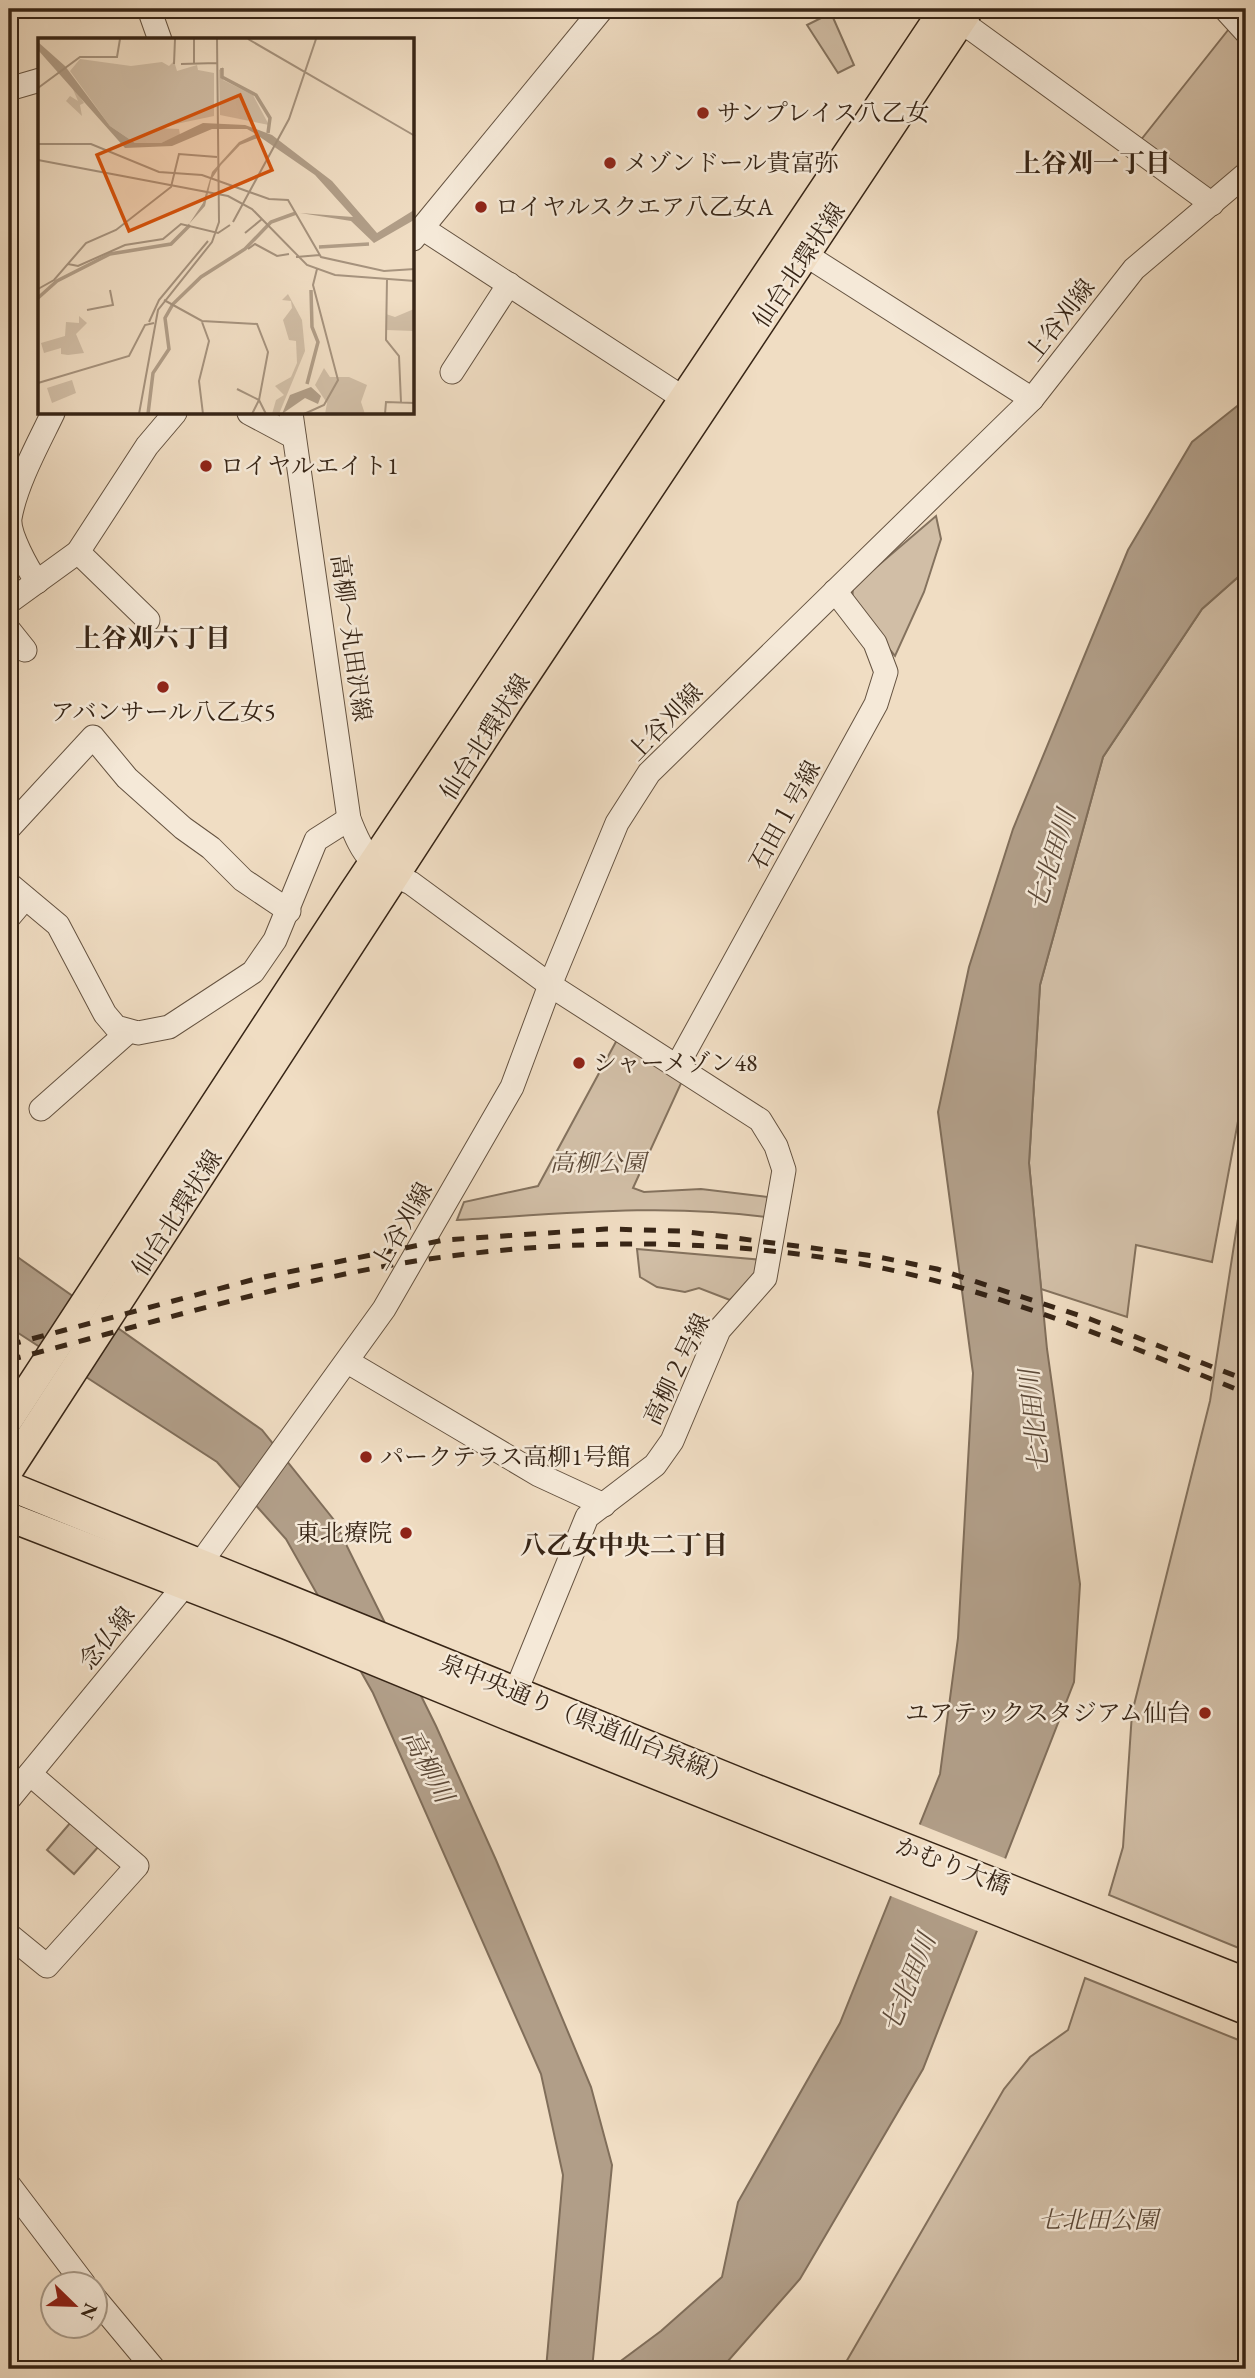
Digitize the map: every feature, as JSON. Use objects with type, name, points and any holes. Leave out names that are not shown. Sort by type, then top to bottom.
[{"type":"main road","name":"仙台北環状線","points":[[9,1419],[92,1291],[385,870],[806,255],[949,13]]},
{"type":"main road","name":"仙台北環状線","points":[[9,1470],[116,1306],[385,870],[683,398],[949,13]]},
{"type":"main road","points":[[9,1486],[201,1563]]},
{"type":"main road","points":[[9,1517],[184,1586]]},
{"type":"main road","name":"泉中央通り（県道仙台泉線）","points":[[201,1563],[516,1690],[749,1800]]},
{"type":"main road","name":"泉中央通り（県道仙台泉線）","points":[[184,1586],[323,1639],[430,1684],[749,1800]]},
{"type":"main road","name":"かむり大橋","points":[[749,1800],[1147,1956]]},
{"type":"main road","points":[[1147,1956],[1246,1982]]},
{"type":"main road","points":[[1147,1956],[1246,2010]]},
{"type":"street","points":[[149,9],[157,38]]},
{"type":"street","points":[[602,9],[417,233],[509,284],[683,398]]},
{"type":"street","points":[[1225,9],[1246,32]]},
{"type":"street","points":[[949,13],[1212,204]]},
{"type":"street","points":[[9,89],[38,81]]},
{"type":"street","name":"上谷刈線","points":[[242,1507],[384,1309],[512,1087],[550,985],[617,823],[649,774],[1032,398],[1134,269],[1246,174]]},
{"type":"street","points":[[806,255],[1032,398]]},
{"type":"street","points":[[452,372],[509,284]]},
{"type":"street","points":[[37,582],[25,565],[9,520],[32,457],[52,415]]},
{"type":"street","points":[[9,602],[78,552],[147,446],[173,415]]},
{"type":"street","points":[[253,415],[294,437]]},
{"type":"street","name":"高柳～丸田沢線","points":[[291,415],[349,819],[362,852],[385,870]]},
{"type":"street","points":[[78,552],[148,620]]},
{"type":"street","name":"石田１号線","points":[[677,1066],[876,704],[886,672],[875,643],[835,591]]},
{"type":"street","points":[[9,630],[25,650]]},
{"type":"street","points":[[9,828],[93,737],[127,778],[183,828],[211,848],[243,880],[289,911]]},
{"type":"street","points":[[9,917],[17,891],[58,925],[105,1014],[116,1027],[138,1033],[169,1027],[253,972],[275,940],[289,911],[316,840],[349,819]]},
{"type":"street","name":"高柳２号線","points":[[385,870],[411,883],[550,985],[760,1120],[776,1146],[784,1170],[765,1278],[719,1330],[673,1441],[655,1465],[587,1517],[516,1690]]},
{"type":"street","points":[[41,1109],[128,1032]]},
{"type":"street","points":[[348,1362],[539,1475],[604,1505]]},
{"type":"street","name":"念仏線","points":[[9,1799],[184,1586],[242,1507]]},
{"type":"street","points":[[9,1935],[47,1966],[136,1866],[30,1774]]},
{"type":"street","points":[[9,2185],[73,2270]]},
{"type":"street","points":[[108,2314],[154,2369]]},
{"type":"green space","points":[[831,13],[854,65],[838,73],[807,25]]},
{"type":"green space","points":[[1236,20],[1246,33],[1246,170],[1212,204],[1140,141]]},
{"type":"green space","points":[[936,516],[941,539],[924,592],[895,656],[852,604],[853,587]]},
{"type":"green space","points":[[1246,570],[1246,1078],[1212,1262],[1136,1245],[1127,1317],[1041,1289],[1029,1163],[1040,985],[1103,757],[1202,609]]},
{"type":"green space","name":"高柳公園","points":[[618,1038],[683,1079],[633,1188],[644,1192],[701,1189],[768,1197],[765,1217],[650,1210],[457,1220],[464,1202],[538,1186]]},
{"type":"green space","points":[[1246,1167],[1246,1951],[1109,1895],[1123,1847],[1132,1713],[1210,1401]]},
{"type":"green space","points":[[637,1249],[763,1260],[758,1272],[730,1300],[699,1288],[685,1292],[657,1287],[640,1277]]},
{"type":"green space","points":[[71,1822],[99,1846],[74,1874],[47,1850]]},
{"type":"green space","name":"七北田公園","points":[[1085,1978],[1246,2043],[1246,2369],[842,2369],[1004,2089],[1030,2057],[1068,2030]]},
{"type":"water","name":"七北田川","points":[[1246,399],[1246,570],[1202,609],[1103,757],[1040,985],[1029,1163],[1047,1349],[1080,1584],[1074,1682],[923,2069],[800,2279],[721,2369],[610,2369],[661,2331],[722,2277],[738,2202],[840,2023],[940,1774],[958,1638],[973,1373],[938,1112],[969,967],[1013,829],[1128,550],[1192,442]]},
{"type":"water","name":"高柳川","points":[[9,1251],[262,1430],[334,1520],[436,1726],[496,1860],[591,2087],[612,2165],[592,2369],[546,2369],[563,2175],[541,2074],[373,1693],[286,1539],[217,1462],[9,1327]]},
{"type":"pier","points":[[916,1823],[1009,1860],[980,1932],[888,1895]]},
{"type":"railway","points":[[9,1345],[259,1278],[444,1240],[606,1229],[681,1231],[874,1256],[937,1269],[1090,1319],[1246,1380]]},
{"type":"railway","points":[[9,1360],[264,1293],[414,1261],[546,1247],[681,1245],[813,1256],[925,1278],[1064,1322],[1246,1393]]},
{"type":"place","name":"サンプレイス八乙女","points":[[703,113]]},
{"type":"place","name":"メゾンドール貴富弥","points":[[610,163]]},
{"type":"place","name":"ロイヤルスクエア八乙女A","points":[[481,207]]},
{"type":"place","name":"ロイヤルエイト1","points":[[206,466]]},
{"type":"place","name":"アバンサール八乙女5","points":[[163,687]]},
{"type":"place","name":"シャーメゾン48","points":[[579,1063]]},
{"type":"place","name":"パークテラス高柳1号館","points":[[366,1457]]},
{"type":"place","name":"東北療院","points":[[406,1533]]},
{"type":"place","name":"ユアテックスタジアム仙台","points":[[1205,1713]]},
{"type":"district","name":"上谷刈一丁目","points":[[1093,163]]},
{"type":"district","name":"上谷刈六丁目","points":[[153,638]]},
{"type":"district","name":"八乙女中央二丁目","points":[[624,1545]]}]
